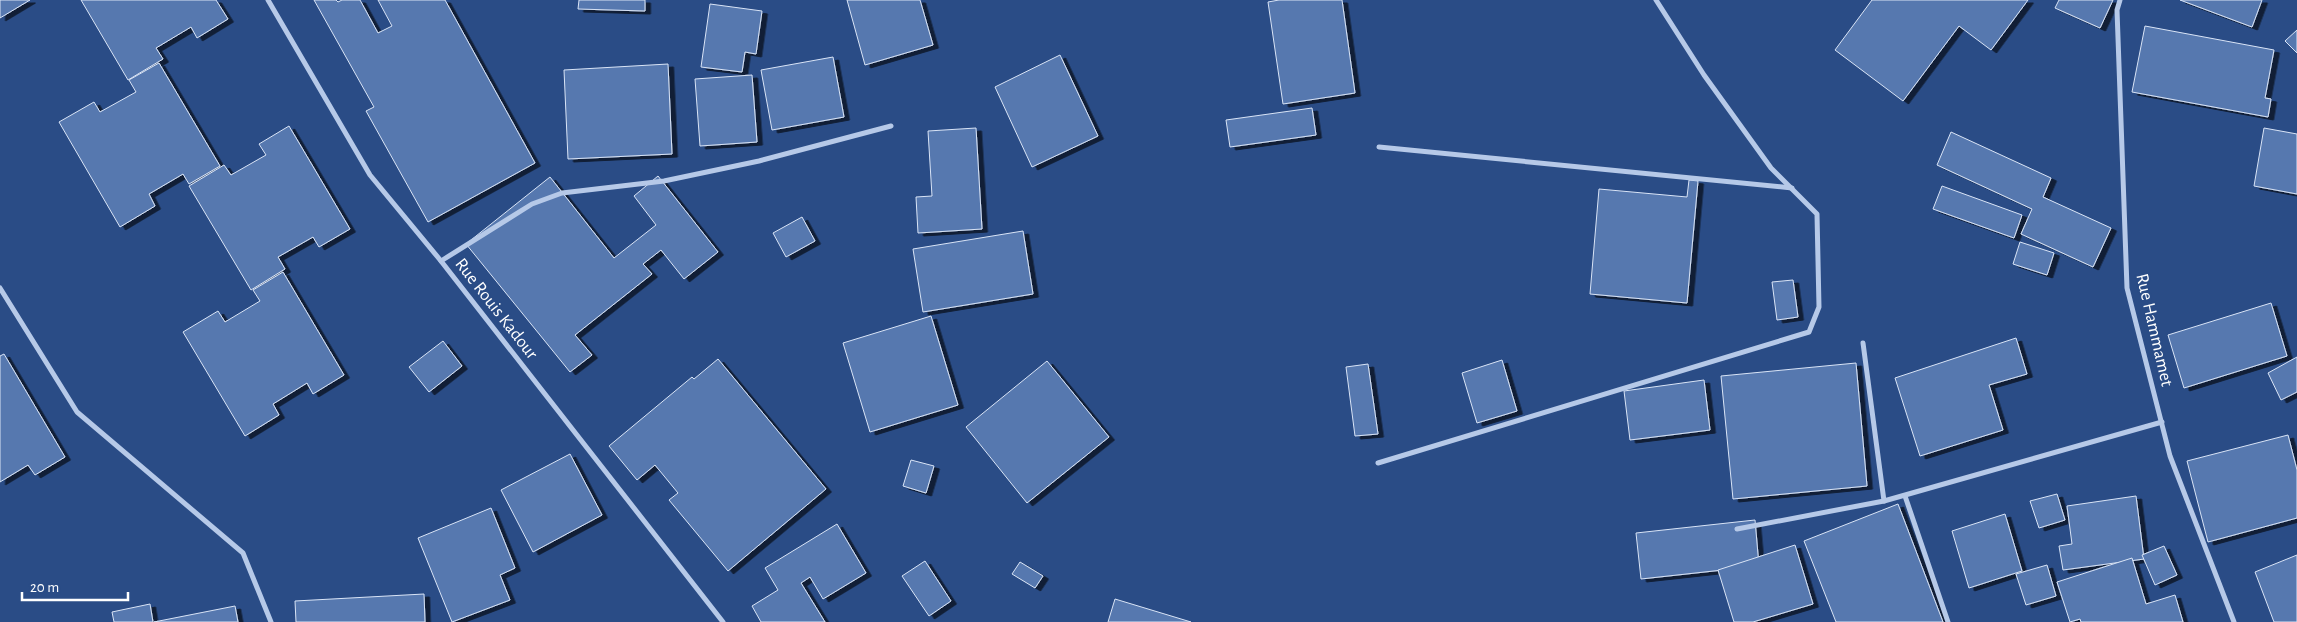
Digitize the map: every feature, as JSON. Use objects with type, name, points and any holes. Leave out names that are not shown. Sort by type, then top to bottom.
[{"type":"street","name":"Rue Rouis Kadour","points":[[268,0],[370,175],[441,261],[723,622]]},
{"type":"street","points":[[1378,463],[1809,332],[1819,307],[1817,214],[1771,168],[1709,83],[1656,0]]},
{"type":"street","name":"Rue Hammamet","points":[[2120,0],[2117,10],[2127,288],[2170,456],[2234,622]]},
{"type":"street","points":[[441,261],[532,204],[562,193],[664,181],[759,161],[891,126]]},
{"type":"street","points":[[1379,146],[1792,188]]},
{"type":"street","points":[[0,288],[78,412],[242,552],[271,622]]},
{"type":"street","points":[[1864,342],[1884,501]]},
{"type":"street","points":[[1737,529],[1905,496],[2162,422]]},
{"type":"street","points":[[1905,496],[1948,622]]},
{"type":"building","points":[[0,0],[30,0],[0,18]]},
{"type":"building","points":[[81,0],[216,0],[228,19],[197,38],[191,27],[156,48],[163,59],[128,80]]},
{"type":"building","points":[[314,0],[336,0],[338,2],[342,0],[360,0],[378,33],[392,26],[378,0],[445,0],[535,163],[428,222],[366,111],[374,107]]},
{"type":"building","points":[[579,0],[645,0],[645,11],[578,9]]},
{"type":"building","points":[[847,0],[920,0],[933,45],[865,65]]},
{"type":"building","points":[[1279,0],[1342,0],[1355,93],[1283,104],[1268,2]]},
{"type":"building","points":[[1872,0],[2028,0],[1991,50],[1959,26],[1903,101],[1835,50]]},
{"type":"building","points":[[2059,0],[2113,0],[2100,28],[2055,8]]},
{"type":"building","points":[[2180,0],[2262,0],[2252,27]]},
{"type":"building","points":[[710,4],[762,11],[756,54],[745,52],[742,72],[701,67]]},
{"type":"building","points":[[2145,26],[2274,50],[2265,98],[2271,99],[2268,117],[2132,92]]},
{"type":"building","points":[[2297,30],[2297,53],[2285,41]]},
{"type":"building","points":[[1060,55],[1098,136],[1032,167],[995,87]]},
{"type":"building","points":[[833,57],[844,117],[772,130],[761,70]]},
{"type":"building","points":[[159,63],[220,166],[189,184],[183,174],[149,194],[155,206],[120,227],[59,122],[94,102],[100,112],[136,92],[129,80]]},
{"type":"building","points":[[668,64],[672,154],[568,159],[564,70]]},
{"type":"building","points":[[752,75],[757,142],[700,146],[695,79]]},
{"type":"building","points":[[1312,108],[1316,135],[1230,147],[1226,120]]},
{"type":"building","points":[[289,126],[350,229],[319,247],[313,237],[278,257],[285,269],[251,290],[189,186],[224,165],[231,175],[266,155],[259,144]]},
{"type":"building","points":[[976,128],[982,229],[918,233],[916,197],[932,196],[928,131]]},
{"type":"building","points":[[2264,128],[2297,134],[2297,194],[2254,186]]},
{"type":"building","points":[[1951,132],[2051,178],[2043,197],[2111,228],[2093,267],[2021,234],[2032,209],[1937,165]]},
{"type":"building","points":[[658,176],[718,252],[684,279],[661,250],[643,264],[652,274],[575,335],[592,355],[570,372],[466,244],[550,177],[614,258],[656,225],[634,196]]},
{"type":"building","points":[[1689,180],[1698,181],[1687,303],[1590,294],[1599,189],[1687,197]]},
{"type":"building","points":[[1942,186],[2022,215],[2014,238],[1933,209]]},
{"type":"building","points":[[802,217],[815,241],[786,257],[773,233]]},
{"type":"building","points":[[1023,231],[1033,294],[923,312],[913,249]]},
{"type":"building","points":[[2020,242],[2054,253],[2047,275],[2013,264]]},
{"type":"building","points":[[283,272],[344,375],[313,394],[307,383],[273,404],[279,415],[245,436],[183,332],[218,311],[225,322],[260,301],[253,290]]},
{"type":"building","points":[[1793,280],[1798,317],[1777,320],[1772,282]]},
{"type":"building","points":[[2271,303],[2287,356],[2184,388],[2168,335]]},
{"type":"building","points":[[931,316],[958,405],[870,432],[843,343]]},
{"type":"building","points":[[2016,338],[2027,374],[1989,385],[2003,430],[1920,456],[1895,378]]},
{"type":"building","points":[[443,341],[462,366],[429,392],[409,367]]},
{"type":"building","points":[[4,354],[65,457],[35,475],[28,465],[0,482],[0,356]]},
{"type":"building","points":[[2297,357],[2297,392],[2281,400],[2268,373]]},
{"type":"building","points":[[718,359],[826,489],[728,571],[669,500],[678,493],[655,465],[637,480],[609,446],[692,377],[694,379]]},
{"type":"building","points":[[1502,360],[1517,411],[1477,423],[1462,373]]},
{"type":"building","points":[[1047,361],[1109,437],[1027,503],[966,427]]},
{"type":"building","points":[[1856,363],[1867,486],[1733,499],[1721,376]]},
{"type":"building","points":[[1368,364],[1378,434],[1355,436],[1346,367]]},
{"type":"building","points":[[1704,380],[1710,430],[1630,440],[1624,391]]},
{"type":"building","points":[[2288,435],[2297,470],[2297,518],[2208,542],[2187,461]]},
{"type":"building","points":[[570,454],[602,515],[533,552],[501,490]]},
{"type":"building","points":[[911,460],[934,466],[926,493],[903,486]]},
{"type":"building","points":[[2057,494],[2065,520],[2039,528],[2030,501]]},
{"type":"building","points":[[2136,496],[2144,559],[2063,570],[2059,546],[2072,544],[2067,506]]},
{"type":"building","points":[[1898,504],[1943,622],[1836,622],[1804,541]]},
{"type":"building","points":[[491,508],[515,568],[500,575],[510,600],[452,622],[418,538]]},
{"type":"building","points":[[2005,514],[2022,571],[1969,588],[1952,531]]},
{"type":"building","points":[[1755,520],[1759,566],[1641,579],[1636,533]]},
{"type":"building","points":[[837,524],[866,573],[823,599],[810,577],[801,583],[825,622],[761,622],[752,606],[778,590],[765,568]]},
{"type":"building","points":[[1795,545],[1813,604],[1753,622],[1734,622],[1718,570]]},
{"type":"building","points":[[2164,546],[2177,575],[2155,585],[2142,555]]},
{"type":"building","points":[[2297,555],[2297,622],[2274,622],[2255,572]]},
{"type":"building","points":[[2132,558],[2146,604],[2175,595],[2183,622],[2081,622],[2080,619],[2070,622],[2057,582]]},
{"type":"building","points":[[925,561],[951,601],[929,616],[902,576]]},
{"type":"building","points":[[1020,562],[1043,576],[1035,588],[1012,574]]},
{"type":"building","points":[[2047,565],[2056,596],[2026,605],[2016,574]]},
{"type":"building","points":[[424,594],[425,622],[296,622],[295,601]]},
{"type":"building","points":[[1115,599],[1191,622],[1108,622]]},
{"type":"building","points":[[150,604],[153,622],[114,622],[112,612]]},
{"type":"building","points":[[235,606],[238,622],[154,622]]}]
